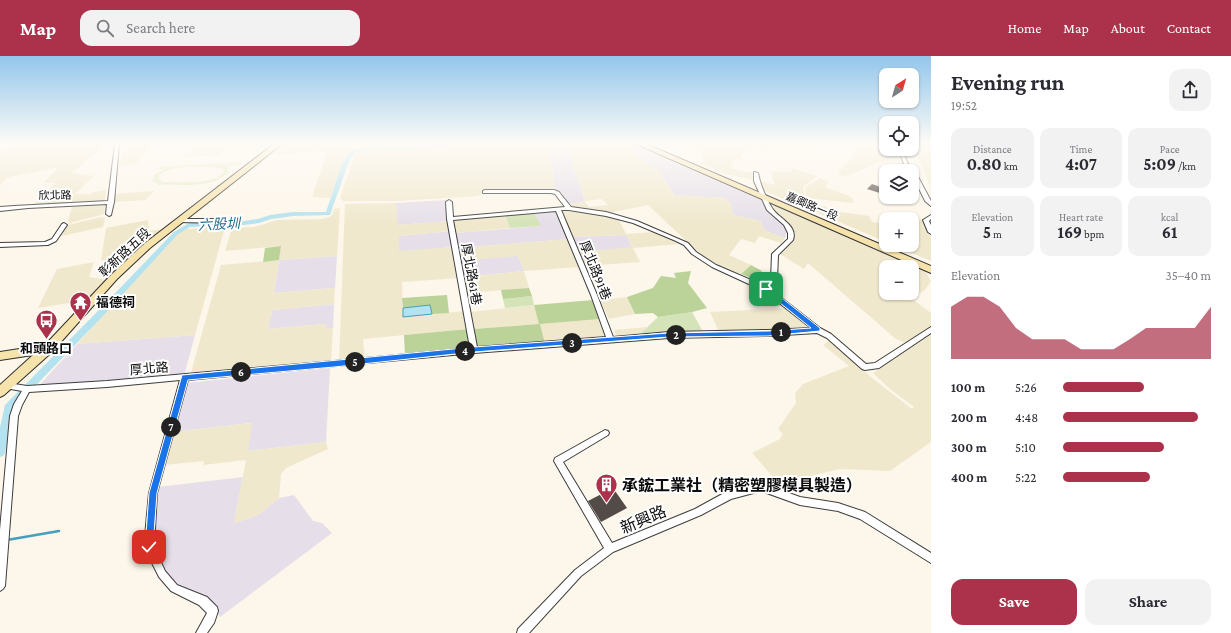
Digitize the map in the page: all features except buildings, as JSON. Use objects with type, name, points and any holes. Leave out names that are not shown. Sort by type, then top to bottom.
[{"type":"street","points":[[109,214],[114,171]]},
{"type":"street","name":"彰新路五段","points":[[0,392],[48,349],[114,278],[147,246],[243,171]]},
{"type":"street","name":"嘉卿路一段","points":[[705,171],[931,264]]},
{"type":"street","name":"嘉卿路一段","points":[[709,171],[931,270]]},
{"type":"street","points":[[913,171],[931,204]]},
{"type":"street","points":[[756,173],[757,181],[770,210],[786,224],[791,233],[791,239],[775,254],[774,280],[766,289]]},
{"type":"street","points":[[485,192],[552,191],[557,193],[569,208]]},
{"type":"street","name":"欣北路","points":[[0,209],[27,206],[74,205],[111,202]]},
{"type":"street","name":"厚北路61巷","points":[[449,202],[450,218],[474,350]]},
{"type":"street","points":[[450,218],[569,208],[606,214],[635,222],[686,244],[694,253],[714,266],[766,289],[818,330],[829,336],[865,367],[876,366],[931,330]]},
{"type":"street","name":"厚北路91巷","points":[[558,209],[594,295],[610,340]]},
{"type":"street","points":[[931,217],[926,220],[931,232]]},
{"type":"street","points":[[178,221],[230,221]]},
{"type":"street","points":[[0,245],[46,244],[54,240],[64,224]]},
{"type":"street","name":"厚北路","points":[[8,386],[27,390],[334,364],[474,350],[669,335],[768,333],[818,330]]},
{"type":"street","points":[[0,356],[48,349]]},
{"type":"street","points":[[185,377],[153,493],[149,547],[162,574],[174,588],[203,601],[213,611],[201,633]]},
{"type":"street","points":[[0,586],[14,416],[18,404],[27,390]]},
{"type":"street","points":[[605,433],[558,461],[610,549]]},
{"type":"street","name":"新興路","points":[[522,633],[578,573],[610,549],[698,512],[729,495],[761,487],[800,501],[838,507],[862,515],[931,558]]},
{"type":"shaded area","points":[[0,171],[39,171],[9,177],[0,185]]},
{"type":"shaded area","points":[[55,171],[75,171],[72,173],[94,176],[75,194],[91,194],[106,190],[105,201],[35,204],[55,183],[44,182]]},
{"type":"shaded area","points":[[321,171],[340,171],[330,198],[312,197]]},
{"type":"shaded area","points":[[349,171],[552,171],[555,192],[487,191],[478,196],[396,201],[343,201],[340,198]]},
{"type":"shaded area","points":[[552,171],[575,171],[585,202],[570,204],[562,193],[555,192]]},
{"type":"shaded area","points":[[576,171],[660,171],[674,195],[725,198],[730,203],[733,215],[760,221],[765,231],[785,238],[781,243],[759,236],[755,243],[741,239],[729,255],[751,265],[741,274],[723,269],[699,253],[648,205],[608,213],[573,208],[570,204],[585,202],[589,207],[608,205],[602,199],[585,201]]},
{"type":"shaded area","points":[[660,171],[693,171],[764,201],[766,208],[785,227],[787,232],[785,238],[765,231],[760,221],[733,215],[730,203],[725,198],[674,195]]},
{"type":"shaded area","points":[[719,171],[742,171],[753,173],[754,180]]},
{"type":"shaded area","points":[[771,171],[802,171],[818,176],[803,187],[806,207],[762,190],[760,181],[775,185]]},
{"type":"shaded area","points":[[839,171],[859,171],[845,176],[839,175]]},
{"type":"shaded area","points":[[924,171],[931,171],[931,187]]},
{"type":"shaded area","points":[[820,178],[829,182],[825,187],[849,196],[853,199],[853,203],[807,198],[805,190],[806,187]]},
{"type":"shaded area","points":[[154,191],[145,200],[113,202],[114,194]]},
{"type":"shaded area","points":[[446,200],[449,221],[397,225],[396,203]]},
{"type":"shaded area","points":[[396,203],[398,225],[449,221],[451,231],[399,236],[399,251],[454,247],[459,278],[402,282],[403,317],[466,311],[469,329],[363,339],[365,360],[339,362],[345,204]]},
{"type":"shaded area","points":[[808,203],[827,207],[827,210],[869,216],[872,222],[879,223],[879,239],[809,209]]},
{"type":"shaded area","points":[[105,205],[104,214],[69,223],[68,220],[72,207]]},
{"type":"shaded area","points":[[775,205],[900,260],[879,260],[879,300],[914,300],[931,313],[931,327],[906,343],[896,339],[808,263],[804,269],[777,252],[793,236],[772,209],[772,206]]},
{"type":"shaded area","points":[[340,208],[337,256],[279,260],[281,246],[225,251],[232,228],[255,227],[277,220],[322,219],[332,215],[334,209]]},
{"type":"shaded area","points":[[561,210],[618,218],[626,234],[654,232],[680,244],[633,248],[640,262],[586,266],[579,252],[633,247],[626,235],[573,237]]},
{"type":"shaded area","points":[[557,211],[569,239],[459,248],[456,233],[540,226],[534,212]]},
{"type":"shaded area","points":[[505,215],[510,228],[456,233],[454,221]]},
{"type":"shaded area","points":[[101,217],[105,218],[103,227],[61,236],[68,225]]},
{"type":"shaded area","points":[[919,219],[923,220],[931,238],[931,261],[910,252],[919,252]]},
{"type":"shaded area","points":[[148,220],[149,231],[163,229],[148,239],[129,256],[101,261],[106,228]]},
{"type":"shaded area","points":[[225,227],[195,335],[77,344],[178,233],[185,229]]},
{"type":"shaded area","points":[[451,231],[454,247],[399,252],[399,236]]},
{"type":"shaded area","points":[[626,235],[633,248],[579,252],[573,237]]},
{"type":"shaded area","points":[[569,239],[580,267],[524,271],[518,256],[461,261],[459,248]]},
{"type":"shaded area","points":[[518,255],[524,271],[464,277],[461,261]]},
{"type":"shaded area","points":[[337,256],[335,288],[274,293],[279,260]]},
{"type":"shaded area","points":[[279,260],[274,293],[335,288],[334,304],[272,310],[268,329],[325,324],[326,329],[333,328],[331,363],[190,376],[221,265]]},
{"type":"shaded area","points":[[94,262],[89,277],[106,280],[87,300],[38,308],[57,269]]},
{"type":"shaded area","points":[[919,268],[925,271],[931,281],[925,290],[919,293]]},
{"type":"shaded area","points":[[524,271],[529,288],[467,293],[464,277]]},
{"type":"shaded area","points":[[627,297],[635,314],[609,319],[600,300]]},
{"type":"shaded area","points":[[334,304],[333,328],[326,329],[325,324],[268,329],[272,310]]},
{"type":"shaded area","points":[[534,305],[540,324],[600,319],[607,338],[545,344],[539,324],[474,329],[471,312]]},
{"type":"shaded area","points":[[787,308],[811,328],[808,330],[719,332],[710,312]]},
{"type":"shaded area","points":[[647,327],[636,338],[618,340],[614,330]]},
{"type":"shaded area","points":[[195,335],[184,376],[34,391],[77,344]]},
{"type":"shaded area","points":[[931,335],[931,442],[890,471],[839,469],[779,484],[752,453],[780,439],[783,434],[778,429],[796,403],[795,393],[803,384],[849,366],[823,345],[831,340],[872,378],[912,409],[914,407],[890,389],[873,373]]},
{"type":"shaded area","points":[[330,368],[326,442],[247,451],[251,423],[173,432],[187,383]]},
{"type":"shaded area","points":[[252,423],[248,451],[326,442],[328,449],[286,468],[281,474],[279,498],[258,515],[234,523],[246,460],[203,465],[204,461],[164,465],[173,432]]},
{"type":"shaded area","points":[[243,477],[234,523],[258,515],[279,498],[294,495],[313,521],[322,523],[332,533],[220,617],[211,602],[182,589],[160,570],[152,549],[158,487]]},
{"type":"green space","points":[[164,171],[159,175],[159,179],[163,182],[197,182],[214,179],[221,175],[224,171],[228,171],[228,173],[221,178],[204,184],[195,185],[159,185],[152,181],[155,174]]},
{"type":"green space","points":[[534,212],[541,226],[510,228],[505,215]]},
{"type":"green space","points":[[281,246],[279,260],[263,262],[265,248]]},
{"type":"green space","points":[[751,265],[762,271],[757,280],[741,274]]},
{"type":"green space","points":[[691,271],[688,283],[707,308],[692,312],[658,317],[653,313],[635,314],[627,297],[653,288],[661,276],[676,278],[674,273]]},
{"type":"green space","points":[[529,288],[532,296],[503,299],[501,290]]},
{"type":"green space","points":[[447,295],[449,313],[432,314],[430,305],[403,308],[402,298]]},
{"type":"green space","points":[[532,296],[534,305],[505,308],[503,299]]},
{"type":"green space","points":[[593,300],[600,319],[540,324],[545,344],[480,348],[477,346],[474,329],[539,324],[534,305]]},
{"type":"green space","points":[[692,312],[703,332],[636,338],[658,317]]},
{"type":"green space","points":[[469,329],[471,349],[405,356],[404,335]]},
{"type":"water","points":[[430,305],[432,314],[403,317],[403,308]]},
{"type":"waterway","name":"六股圳","points":[[0,453],[8,408],[99,315],[176,233],[189,225],[244,223],[259,221],[270,217],[293,214],[328,214],[343,171]]},
{"type":"waterway","points":[[7,540],[59,531]]},
{"type":"place","name":"福德祠","points":[[80,322]]},
{"type":"place","name":"和頭路口","points":[[46,340]]},
{"type":"place","name":"承鋐工業社（精密塑膠模具製造）","points":[[606,504]]},
{"type":"route","points":[[149,547],[153,493],[185,377],[474,350],[669,335],[768,333],[818,330],[766,289]]}]
